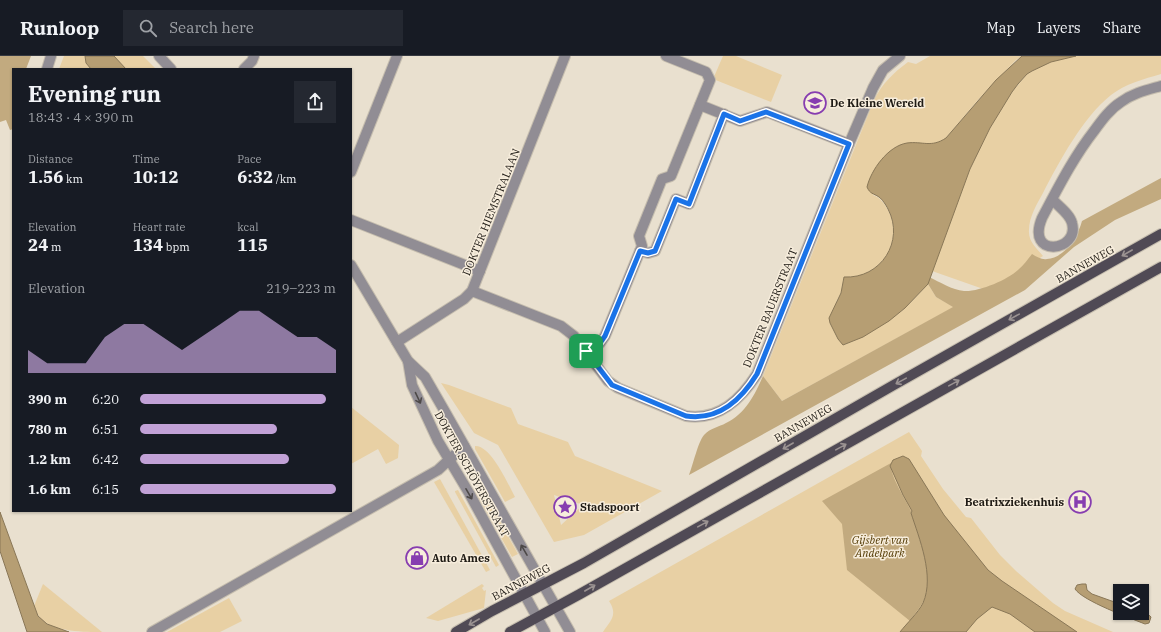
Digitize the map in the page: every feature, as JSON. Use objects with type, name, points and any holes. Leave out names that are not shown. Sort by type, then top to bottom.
[{"type":"main road","name":"BANNEWEG","points":[[456,632],[492,611],[584,563],[1161,234]]},
{"type":"main road","points":[[510,632],[1161,267]]},
{"type":"street","points":[[47,68],[51,56]]},
{"type":"street","points":[[158,56],[170,68]]},
{"type":"street","points":[[245,68],[252,61],[254,56]]},
{"type":"street","points":[[352,169],[397,56]]},
{"type":"street","name":"DOKTER HIEMSTRALAAN","points":[[397,342],[464,299],[472,291],[565,56]]},
{"type":"street","points":[[586,351],[600,343],[605,336],[642,246],[640,236],[662,179],[671,176],[710,80],[706,72],[666,56]]},
{"type":"street","name":"DOKTER BAUERSTRAAT","points":[[472,291],[561,326],[574,336],[612,385],[686,416],[707,416],[716,413],[732,404],[749,387],[757,374],[849,144],[878,78],[883,70],[900,56]]},
{"type":"street","points":[[1052,199],[1070,218],[1072,223],[1070,236],[1062,245],[1056,247],[1046,245],[1042,241],[1038,230],[1042,218],[1052,199],[1082,146],[1110,110],[1133,95],[1161,86]]},
{"type":"street","points":[[700,105],[740,121],[766,112],[849,144]]},
{"type":"street","points":[[640,251],[648,253],[655,251],[676,199],[689,204],[724,114]]},
{"type":"street","points":[[352,220],[480,271]]},
{"type":"street","name":"DOKTER SCHÖYERSTRAAT","points":[[352,267],[408,361],[425,377],[570,632]]},
{"type":"street","name":"DOKTER SCHÖYERSTRAAT","points":[[408,361],[412,385],[449,460],[469,493],[545,632]]},
{"type":"street","points":[[152,632],[438,470],[464,446]]},
{"type":"green space","points":[[0,56],[31,56],[26,68],[12,68],[12,129],[10,130],[6,120],[0,122]]},
{"type":"green space","points":[[64,56],[85,56],[86,63],[90,68],[59,68]]},
{"type":"green space","points":[[114,56],[143,56],[155,68],[125,68]]},
{"type":"green space","points":[[723,56],[736,56],[782,75],[771,102],[713,79]]},
{"type":"green space","points":[[930,56],[1022,56],[1016,60],[978,100],[946,138],[940,142],[932,144],[892,151],[878,165],[873,195],[878,197],[888,210],[892,222],[893,234],[891,246],[886,256],[878,265],[868,272],[857,276],[844,277],[841,293],[837,300],[830,323],[838,339],[844,345],[867,334],[890,320],[907,306],[928,284],[936,297],[954,307],[782,401],[763,376],[874,100],[884,84],[908,62],[916,64]]},
{"type":"green space","points":[[1076,56],[1161,56],[1161,74],[1141,80],[1116,91],[1091,115],[1072,141],[1056,168],[1030,220],[1030,238],[1043,256],[989,291],[932,271],[970,169],[990,128],[1012,92],[1027,74],[1032,71],[1051,62]]},
{"type":"green space","points":[[1161,178],[1161,199],[1115,220],[1074,247],[1025,290],[689,475],[704,435],[739,415],[753,397],[763,376],[782,401],[953,307],[936,297],[928,284],[929,277],[964,291],[977,290],[992,285],[1013,274],[1022,267],[1032,254],[1045,259],[1054,258],[1060,255],[1074,239],[1082,221]]},
{"type":"green space","points":[[441,383],[511,408],[518,424],[568,442],[575,456],[662,491],[584,535],[554,542],[498,445],[474,433]],"holes":[[[554,495],[583,505],[561,525]]]},
{"type":"green space","points":[[352,408],[399,445],[398,458],[386,464],[378,449],[352,463]]},
{"type":"green space","name":"Gijsbert van Andelpark","points":[[909,432],[922,451],[921,456],[943,489],[966,517],[971,518],[1000,555],[1016,571],[1053,603],[1065,611],[1113,632],[603,632],[611,621],[613,614],[612,606],[609,601]]},
{"type":"green space","points":[[475,446],[481,447],[493,458],[515,497],[505,502],[475,449]]},
{"type":"green space","points":[[891,463],[895,481],[915,521],[924,555],[928,581],[924,600],[910,621],[847,570],[842,524],[822,501]]},
{"type":"green space","points":[[440,479],[490,570],[486,572],[434,482]]},
{"type":"green space","points":[[458,490],[499,565],[496,567],[455,492]]},
{"type":"green space","points":[[479,490],[483,491],[518,554],[512,557],[477,495],[476,492]]},
{"type":"green space","points":[[43,584],[102,632],[62,629],[42,620],[34,606]]},
{"type":"green space","points":[[482,584],[484,586],[482,588],[484,591],[486,590],[484,608],[438,621],[426,618]]},
{"type":"green space","points":[[229,598],[242,621],[220,632],[167,632]]},
{"type":"shaded area","points":[[85,56],[114,56],[125,68],[90,68],[86,63]]},
{"type":"shaded area","points":[[1022,56],[1076,56],[1051,62],[1032,71],[1027,74],[1012,92],[990,128],[970,169],[928,284],[905,308],[889,321],[863,337],[843,345],[838,339],[829,318],[841,293],[844,277],[857,276],[869,272],[879,265],[886,256],[894,233],[893,221],[887,207],[879,197],[871,192],[867,187],[876,166],[887,154],[900,145],[907,143],[936,143],[946,138],[996,80]]},
{"type":"shaded area","points":[[903,456],[909,459],[944,515],[988,570],[1077,632],[1035,632],[1010,614],[992,607],[977,619],[966,632],[900,632],[921,607],[926,592],[927,581],[927,569],[911,513],[912,511],[890,466],[893,460]]},
{"type":"shaded area","points":[[0,512],[38,616],[47,624],[69,632],[27,632],[0,551]]},
{"type":"shaded area","points":[[1086,584],[1087,590],[1092,594],[1113,602],[1113,611],[1080,594],[1075,589],[1077,585]]},
{"type":"shaded area","points":[[1149,616],[1151,617],[1149,623],[1145,624],[1134,620],[1149,620]]},
{"type":"place","name":"De Kleine Wereld","points":[[815,103]]},
{"type":"place","name":"Beatrixziekenhuis","points":[[1080,502]]},
{"type":"place","name":"Stadspoort","points":[[565,507]]},
{"type":"place","name":"Auto Ames","points":[[417,558]]},
{"type":"route","points":[[766,112],[849,144],[757,374],[740,398],[724,409],[707,416],[686,416],[612,385],[586,351],[600,343],[605,336],[640,251],[651,253],[658,247],[676,199],[689,204],[724,114],[740,121],[766,112]]}]
